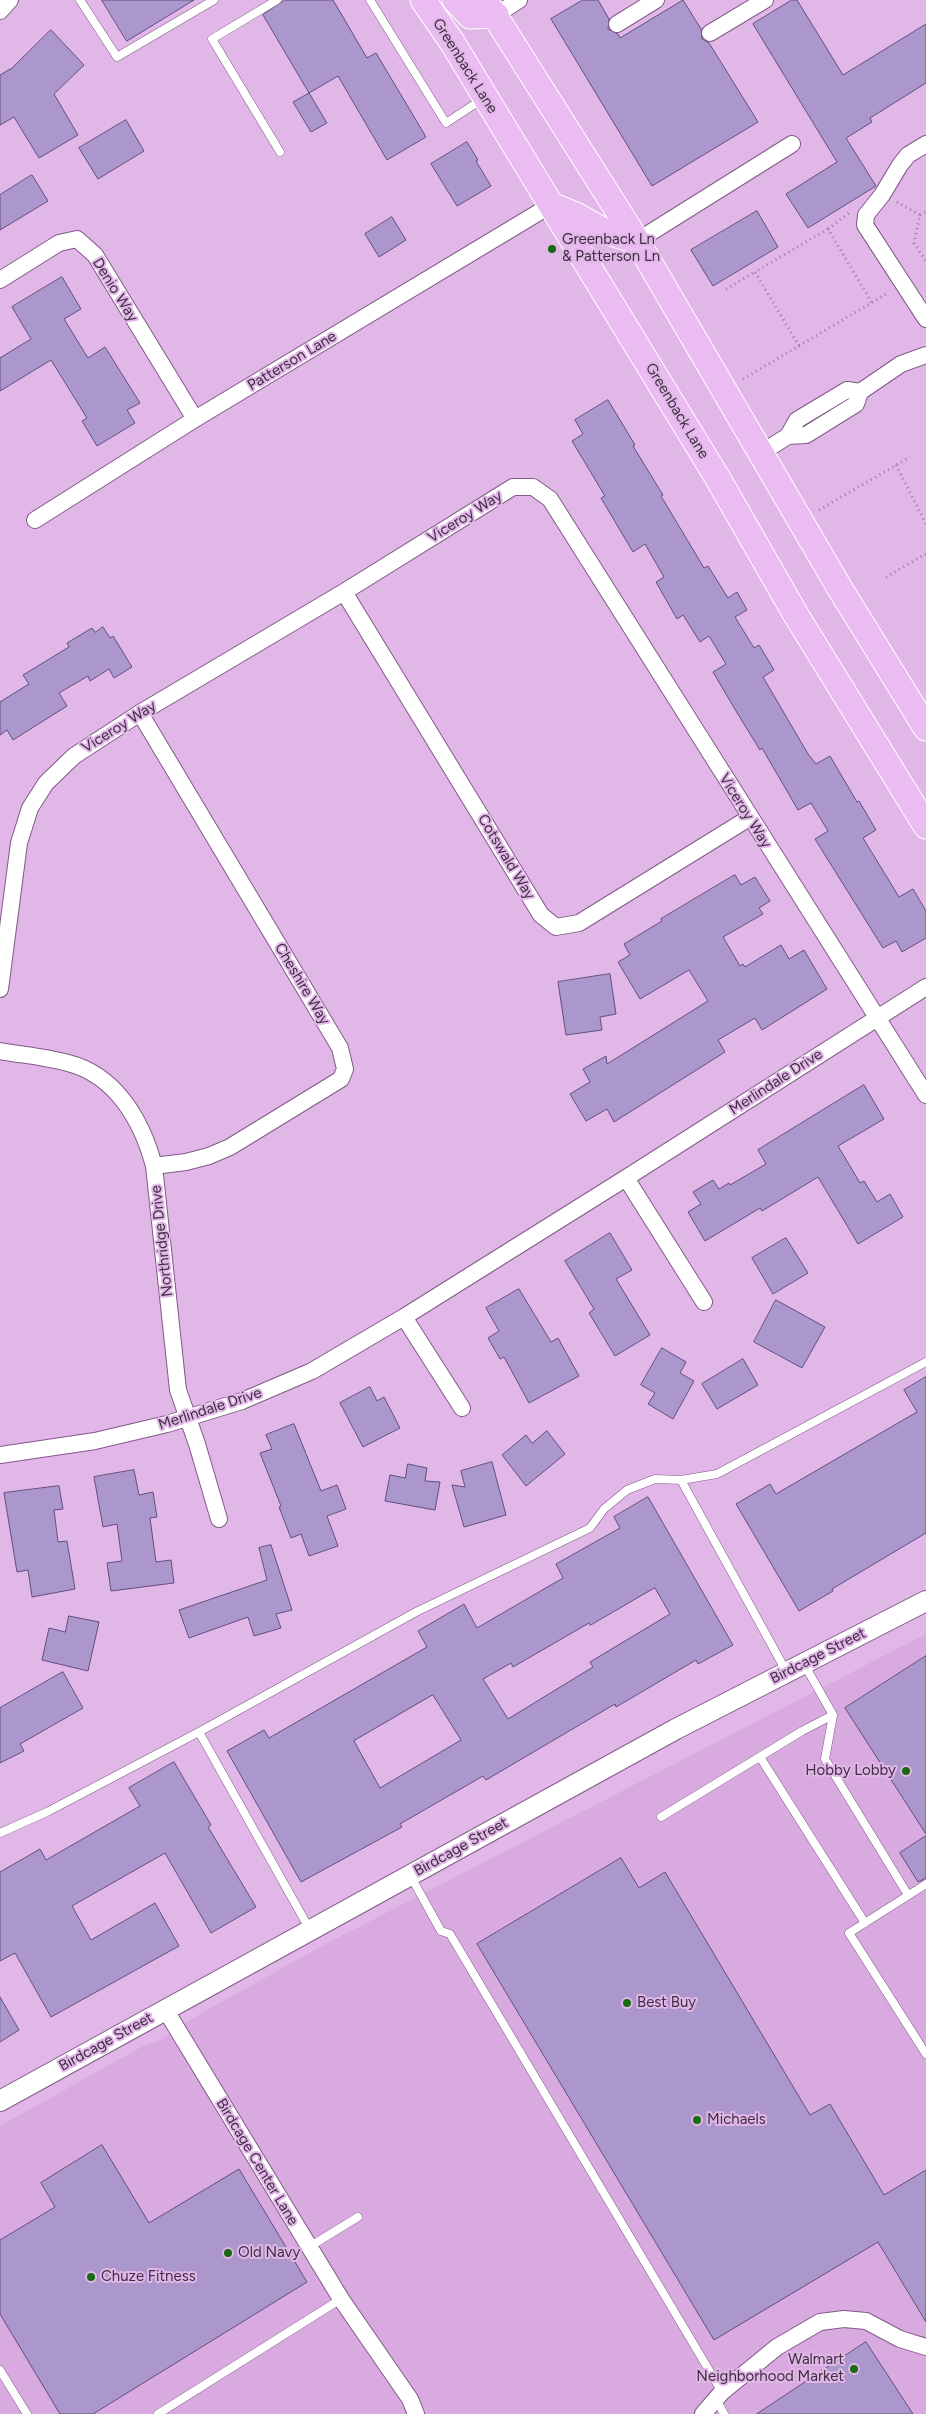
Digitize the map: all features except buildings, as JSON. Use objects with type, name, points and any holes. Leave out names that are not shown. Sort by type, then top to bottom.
[{"type":"main road","name":"Greenback Lane","points":[[423,0],[486,97],[716,477],[796,615],[926,826]]},
{"type":"main road","points":[[455,0],[470,16],[490,7],[637,241],[840,587],[926,728]]},
{"type":"main road","points":[[551,205],[576,215],[604,231],[637,241]]},
{"type":"street","points":[[0,11],[10,0]]},
{"type":"street","points":[[490,7],[519,0]]},
{"type":"street","points":[[617,24],[656,0]]},
{"type":"street","points":[[710,33],[765,0]]},
{"type":"street","points":[[637,241],[792,144]]},
{"type":"street","points":[[926,144],[908,155],[882,195],[866,215],[865,225],[926,319]]},
{"type":"street","name":"Patterson Lane","points":[[35,520],[194,419],[551,205]]},
{"type":"street","name":"Denio Way","points":[[0,280],[58,243],[77,239],[95,255],[194,419]]},
{"type":"street","points":[[761,453],[788,436],[797,420],[847,390],[860,392],[901,364],[926,355]]},
{"type":"street","name":"Viceroy Way","points":[[0,989],[19,843],[30,808],[46,783],[74,756],[140,713],[344,592],[513,487],[533,487],[550,499],[749,818],[878,1017],[926,1095]]},
{"type":"street","name":"Cotswald Way","points":[[344,592],[541,915],[556,927],[579,923],[749,818]]},
{"type":"street","name":"Cheshire Way","points":[[140,713],[340,1048],[346,1069],[341,1079],[230,1147],[186,1162],[154,1166]]},
{"type":"street","name":"Merlindale Drive","points":[[0,1455],[95,1442],[242,1400],[312,1372],[626,1178],[926,987]]},
{"type":"street","name":"Northridge Drive","points":[[0,1051],[69,1063],[97,1075],[119,1095],[135,1116],[147,1140],[154,1166],[178,1390],[219,1519]]},
{"type":"street","points":[[626,1178],[704,1302]]},
{"type":"street","points":[[404,1316],[462,1408]]},
{"type":"street","name":"Birdcage Street","points":[[0,2101],[410,1874],[668,1734],[926,1601]]},
{"type":"street","name":"Birdcage Center Lane","points":[[165,2009],[341,2299],[410,2399],[416,2414]]},
{"type":"street","points":[[704,2414],[719,2395],[777,2348],[820,2322],[844,2319],[866,2321],[900,2339],[926,2347]]},
{"type":"lane","points":[[80,0],[117,57],[214,0]]},
{"type":"lane","points":[[277,0],[212,39],[280,152]]},
{"type":"lane","points":[[370,0],[446,124],[486,97]]},
{"type":"lane","points":[[0,1833],[29,1821],[199,1732],[416,1612],[590,1528],[604,1509],[626,1490],[655,1479],[681,1480],[717,1474],[926,1362]]},
{"type":"lane","points":[[681,1480],[795,1668],[833,1715],[825,1759],[908,1895]]},
{"type":"lane","points":[[661,1817],[833,1715]]},
{"type":"lane","points":[[199,1732],[310,1930]]},
{"type":"lane","points":[[760,1757],[865,1923]]},
{"type":"lane","points":[[410,1874],[441,1931],[450,1934],[719,2395],[724,2414]]},
{"type":"lane","points":[[926,1884],[849,1933],[926,2054]]},
{"type":"lane","points":[[309,2247],[358,2217]]},
{"type":"lane","points":[[158,2414],[341,2299]]},
{"type":"lane","points":[[0,2370],[27,2414]]},
{"type":"path","points":[[882,195],[920,215]]},
{"type":"path","points":[[920,215],[926,212]]},
{"type":"path","points":[[920,215],[914,243],[926,261]]},
{"type":"path","points":[[726,289],[828,229],[872,303]]},
{"type":"path","points":[[755,272],[799,346]]},
{"type":"path","points":[[740,380],[903,284]]},
{"type":"path","points":[[812,514],[910,457]]},
{"type":"path","points":[[896,465],[926,524]]},
{"type":"path","points":[[886,577],[926,554]]},
{"type":"shaded area","points":[[926,1634],[926,2414],[0,2414],[0,2126],[143,2046],[157,2042],[200,2014],[320,1947]]},
{"type":"place","name":"Greenback Ln & Patterson Ln","points":[[552,249]]},
{"type":"place","name":"Hobby Lobby","points":[[906,1771]]},
{"type":"place","name":"Best Buy","points":[[627,2003]]},
{"type":"place","name":"Michaels","points":[[697,2120]]},
{"type":"place","name":"Old Navy","points":[[228,2253]]},
{"type":"place","name":"Chuze Fitness","points":[[91,2277]]},
{"type":"place","name":"Walmart Neighborhood Market","points":[[854,2369]]}]
